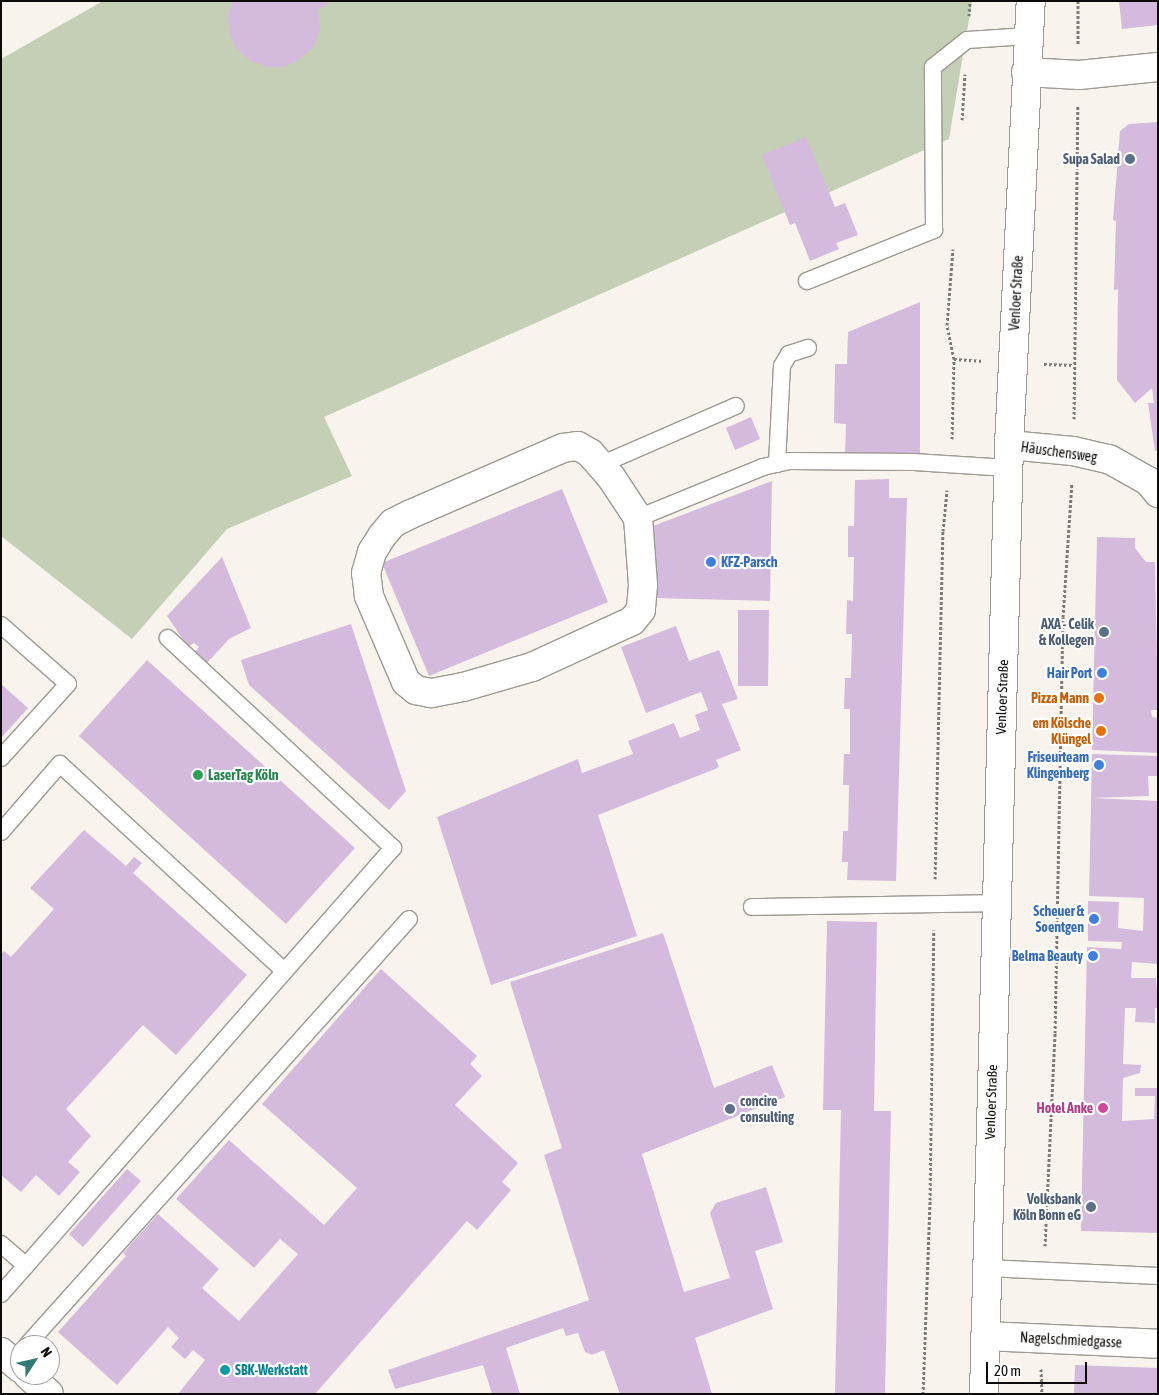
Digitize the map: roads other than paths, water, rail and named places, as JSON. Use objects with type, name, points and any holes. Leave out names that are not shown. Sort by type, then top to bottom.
[{"type":"main road","name":"Venloer Straße","points":[[984,1394],[1009,457],[1026,72],[1031,1]]},
{"type":"main road","points":[[1026,72],[1079,75],[1158,67]]},
{"type":"main road","points":[[578,446],[600,465],[638,518],[643,585],[641,610],[632,621],[532,667],[463,687],[431,693],[416,690],[406,682],[369,596],[366,573],[372,552],[393,523],[564,448],[578,446]]},
{"type":"main road","name":"Häuschensweg","points":[[1009,457],[1074,451],[1108,459],[1148,481],[1158,493]]},
{"type":"main road","name":"Nagelschmiedgasse","points":[[985,1336],[1158,1344]]},
{"type":"lane","points":[[806,281],[934,230],[933,66],[967,40],[1028,36]]},
{"type":"lane","points":[[777,464],[782,366],[789,354],[808,348]]},
{"type":"lane","points":[[600,465],[736,406]]},
{"type":"lane","points":[[638,518],[789,461],[950,464],[1009,457]]},
{"type":"lane","points":[[1,625],[68,684],[1,758]]},
{"type":"lane","points":[[1,1294],[393,848],[168,638]]},
{"type":"lane","points":[[1,832],[60,764],[284,971]]},
{"type":"lane","points":[[752,907],[935,902],[997,903]]},
{"type":"lane","points":[[39,1335],[409,919]]},
{"type":"lane","points":[[1,1244],[26,1266]]},
{"type":"lane","points":[[987,1268],[1158,1276]]},
{"type":"place","name":"Supa Salad","points":[[1130,159]]},
{"type":"place","name":"KFZ-Parsch","points":[[711,562]]},
{"type":"place","name":"AXA - Celik & Kollegen","points":[[1104,632]]},
{"type":"place","name":"Hair Port","points":[[1102,673]]},
{"type":"place","name":"Pizza Mann","points":[[1099,698]]},
{"type":"place","name":"em Kölsche Klüngel","points":[[1101,731]]},
{"type":"place","name":"Friseurteam Klingenberg","points":[[1099,765]]},
{"type":"place","name":"LaserTag Köln","points":[[198,775]]},
{"type":"place","name":"Scheuer & Soentgen","points":[[1094,919]]},
{"type":"place","name":"Belma Beauty","points":[[1093,956]]},
{"type":"place","name":"Hotel Anke","points":[[1103,1108]]},
{"type":"place","name":"concire consulting","points":[[730,1109]]},
{"type":"place","name":"Volksbank Köln Bonn eG","points":[[1091,1207]]},
{"type":"place","name":"SBK-Werkstatt","points":[[225,1370]]}]
